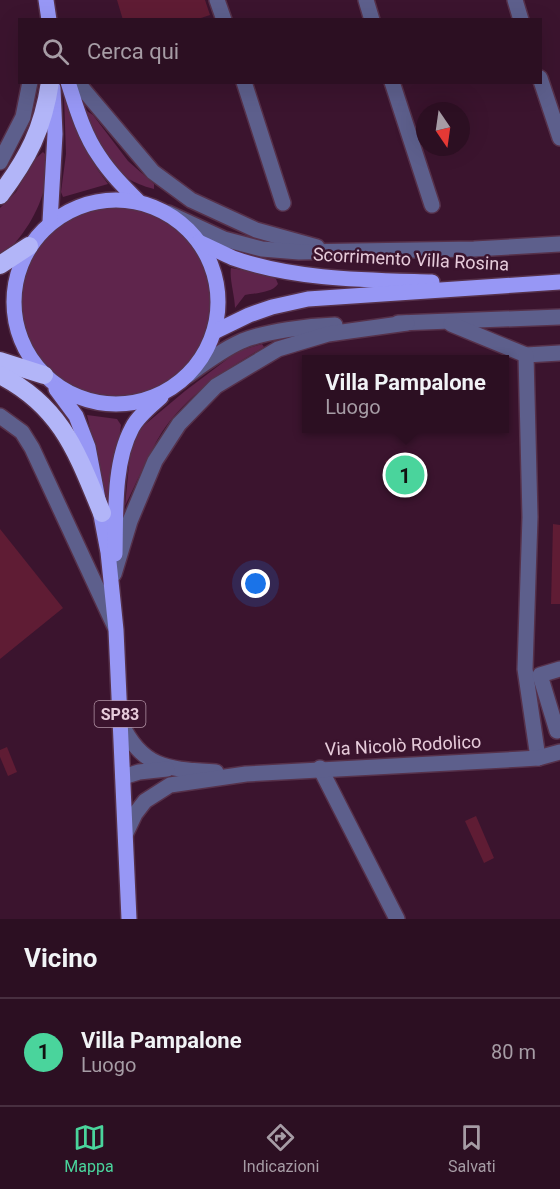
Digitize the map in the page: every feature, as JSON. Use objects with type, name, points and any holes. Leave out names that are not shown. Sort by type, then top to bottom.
[{"type":"highway","points":[[0,195],[22,165],[40,126],[52,84]]},
{"type":"highway","points":[[0,265],[29,246]]},
{"type":"highway","points":[[0,361],[47,379]]},
{"type":"highway","points":[[0,375],[34,399],[60,424],[77,453],[102,513]]},
{"type":"main road","points":[[46,0],[49,18]]},
{"type":"main road","points":[[50,222],[55,134],[52,84]]},
{"type":"main road","points":[[69,84],[78,113],[97,154],[139,202]]},
{"type":"main road","points":[[107,200],[139,202],[168,213],[185,226],[199,242],[214,270],[219,301],[214,332],[203,356],[187,376],[166,392],[137,403],[107,405],[77,398],[47,379],[30,360],[17,333],[12,303],[16,273],[29,246],[50,222],[77,207],[107,200]]},
{"type":"main road","name":"Scorrimento Villa Rosina","points":[[199,242],[233,258],[272,268],[317,275],[381,280],[519,284]]},
{"type":"main road","name":"Scorrimento Villa Rosina","points":[[214,332],[272,307],[309,299],[560,282]]},
{"type":"main road","name":"SP83","points":[[47,379],[76,416],[88,447],[102,513],[114,596]]},
{"type":"main road","name":"SP83","points":[[129,919],[114,596],[116,500],[122,452],[132,426],[166,392]]},
{"type":"street","points":[[217,0],[223,18]]},
{"type":"street","points":[[366,0],[371,18]]},
{"type":"street","points":[[515,0],[520,18]]},
{"type":"street","points":[[0,162],[23,117],[30,84]]},
{"type":"street","points":[[79,84],[153,172],[191,200],[256,230],[337,252]]},
{"type":"street","points":[[245,84],[283,203]]},
{"type":"street","points":[[393,84],[432,206]]},
{"type":"street","points":[[542,84],[560,138]]},
{"type":"street","points":[[168,213],[224,239],[262,249],[337,252],[474,249],[560,243]]},
{"type":"street","points":[[187,376],[217,354],[244,340],[275,333],[329,326],[560,317]]},
{"type":"street","points":[[445,321],[526,355],[560,353]]},
{"type":"street","points":[[114,574],[134,512],[155,461],[179,424],[216,386],[278,349],[328,334],[407,323]]},
{"type":"street","points":[[526,355],[530,517],[525,669],[538,758]]},
{"type":"street","points":[[0,416],[22,432],[32,448],[116,630]]},
{"type":"street","points":[[560,669],[540,675],[557,730],[560,730]]},
{"type":"street","name":"Via Nicolò Rodolico","points":[[121,723],[128,739],[137,749],[153,761],[171,769]]},
{"type":"street","name":"Via Nicolò Rodolico","points":[[123,777],[170,785],[246,774],[320,768],[538,758],[560,752]]},
{"type":"street","points":[[320,768],[397,919]]},
{"type":"street","name":"Via Nicolò Rodolico","points":[[123,777],[139,772],[171,769],[246,774]]},
{"type":"street","name":"Via Nicolò Rodolico","points":[[126,833],[135,814],[145,801],[170,785]]},
{"type":"shaded area","points":[[64,96],[82,140],[97,169],[108,184],[63,197],[61,192],[66,154]]},
{"type":"shaded area","points":[[87,111],[93,115],[128,161],[154,184],[154,189],[127,178],[111,163],[87,116]]},
{"type":"shaded area","points":[[43,152],[47,156],[47,175],[34,216],[15,243],[0,258],[0,208],[16,192],[33,161]]},
{"type":"shaded area","points":[[115,207],[151,214],[168,223],[182,235],[194,249],[203,266],[210,302],[203,338],[194,355],[182,369],[168,381],[151,390],[115,397],[79,390],[62,381],[48,369],[36,355],[27,338],[20,302],[27,266],[36,249],[48,235],[62,223],[79,214]]},
{"type":"shaded area","points":[[231,268],[269,275],[276,279],[278,284],[268,291],[245,295],[235,308]]},
{"type":"shaded area","points":[[262,344],[264,347],[208,384],[172,419],[147,459],[125,506],[131,444],[142,427],[238,351]]},
{"type":"shaded area","points":[[87,415],[117,419],[121,425],[112,489],[107,501]]},
{"type":"building","points":[[117,0],[205,0],[210,15],[201,18],[122,18]]},
{"type":"building","points":[[407,452],[425,489],[402,497],[385,461]]},
{"type":"building","points":[[553,524],[560,525],[560,604],[551,604]]},
{"type":"building","points":[[0,529],[63,608],[0,659]]},
{"type":"building","points":[[7,747],[17,772],[8,776],[0,757],[0,750]]},
{"type":"building","points":[[476,816],[494,858],[484,863],[465,821]]},
{"type":"place","name":"Villa Pampalone","points":[[405,475]]}]
